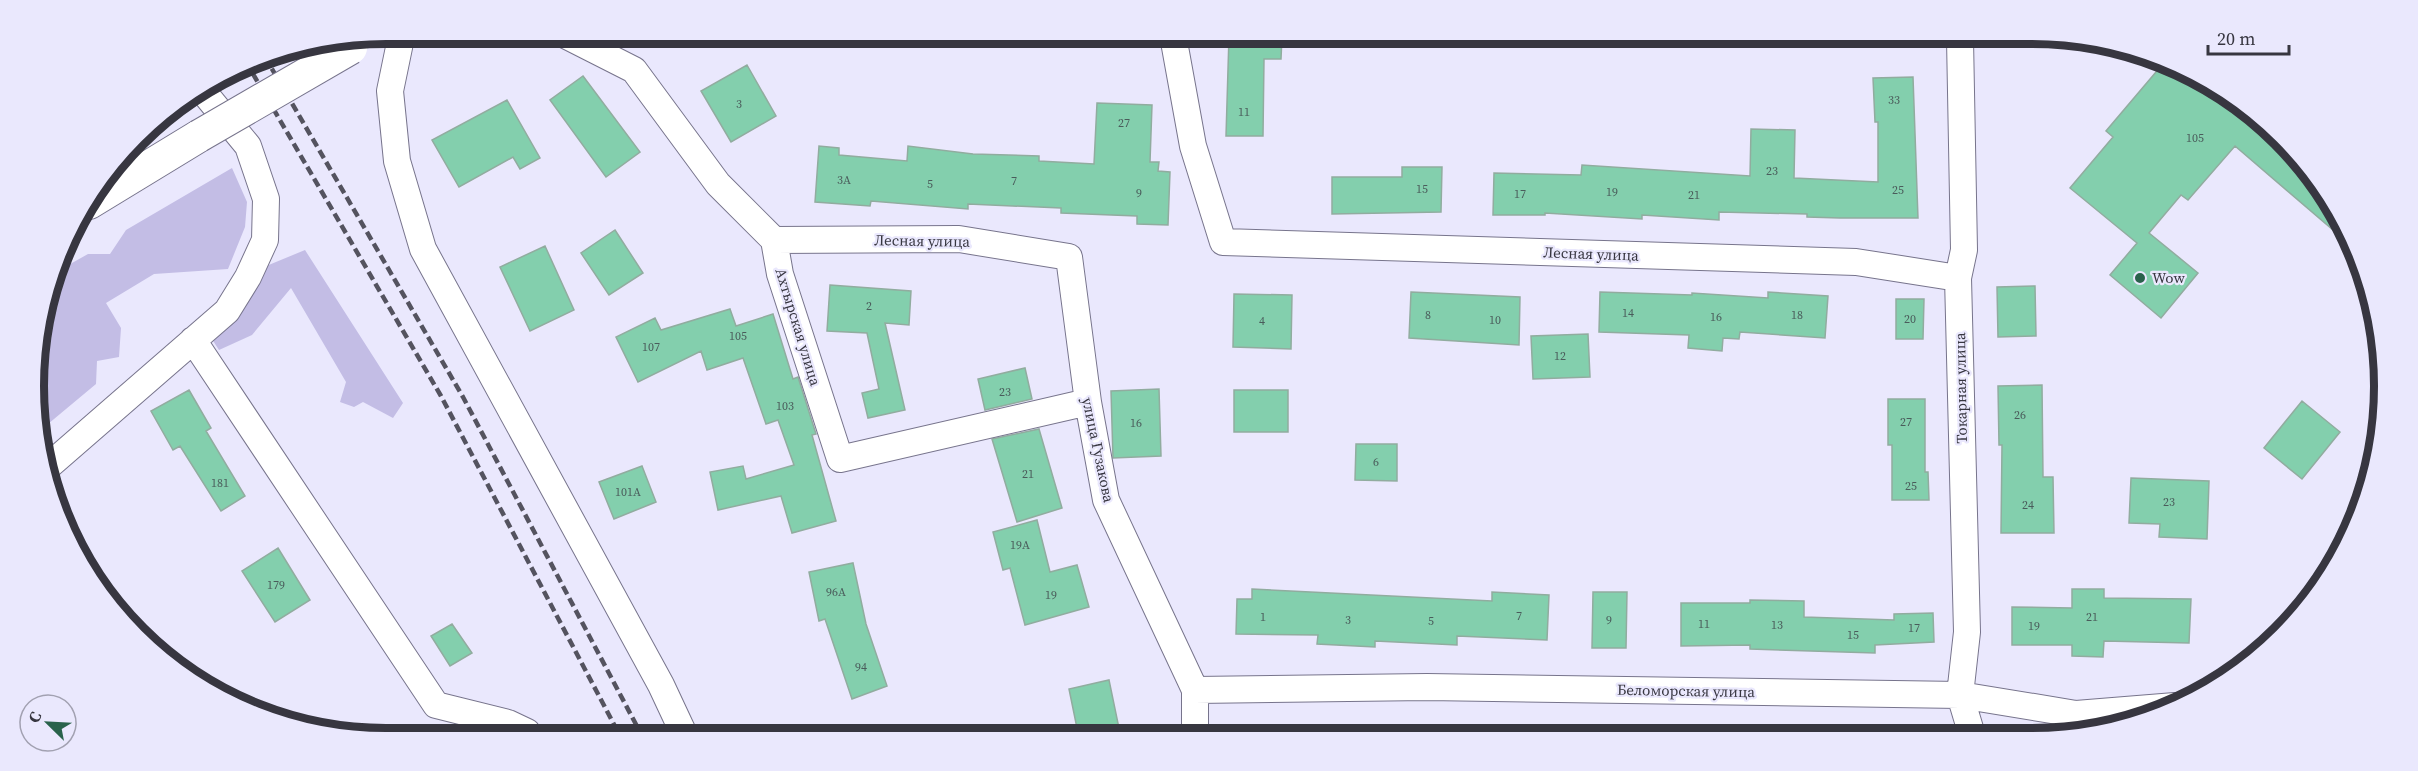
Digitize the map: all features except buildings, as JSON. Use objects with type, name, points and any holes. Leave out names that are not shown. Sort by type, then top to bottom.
[{"type":"street","points":[[400,44],[390,91],[397,161],[423,249],[662,685],[681,728]]},
{"type":"street","points":[[583,44],[634,70],[718,184],[774,240]]},
{"type":"street","name":"Лесная улица","points":[[1174,44],[1193,146],[1223,242],[1856,262],[1958,278]]},
{"type":"street","name":"Токарная улица","points":[[1960,44],[1964,250],[1958,278],[1966,632],[1960,695],[1970,728]]},
{"type":"street","points":[[100,196],[353,45]]},
{"type":"street","points":[[53,463],[227,311],[248,277],[265,240],[266,199],[248,146],[206,94]]},
{"type":"street","name":"Лесная улица","points":[[774,240],[959,239],[1068,257]]},
{"type":"street","name":"Ахтырская улица","points":[[774,240],[780,274],[840,459],[1088,402]]},
{"type":"street","name":"улица Гузакова","points":[[1068,257],[1088,402],[1106,500],[1195,690],[1195,728]]},
{"type":"street","points":[[193,340],[436,705],[508,723],[519,728]]},
{"type":"street","name":"Беломорская улица","points":[[1195,690],[1427,687],[1960,695],[2076,714],[2143,709]]},
{"type":"shaded area","points":[[232,168],[247,202],[245,227],[228,269],[154,274],[106,303],[121,328],[119,357],[97,361],[96,384],[46,426],[44,363],[46,341],[55,297],[66,267],[88,254],[110,254],[126,230]]},
{"type":"shaded area","points":[[305,250],[403,403],[393,418],[363,402],[354,407],[340,402],[346,382],[291,288],[252,335],[219,350],[208,333],[259,269]]},
{"type":"railway","points":[[269,65],[463,397],[638,728]]},
{"type":"railway","points":[[252,71],[441,396],[616,728]]},
{"type":"place","name":"Wow","points":[[2140,278]]}]
